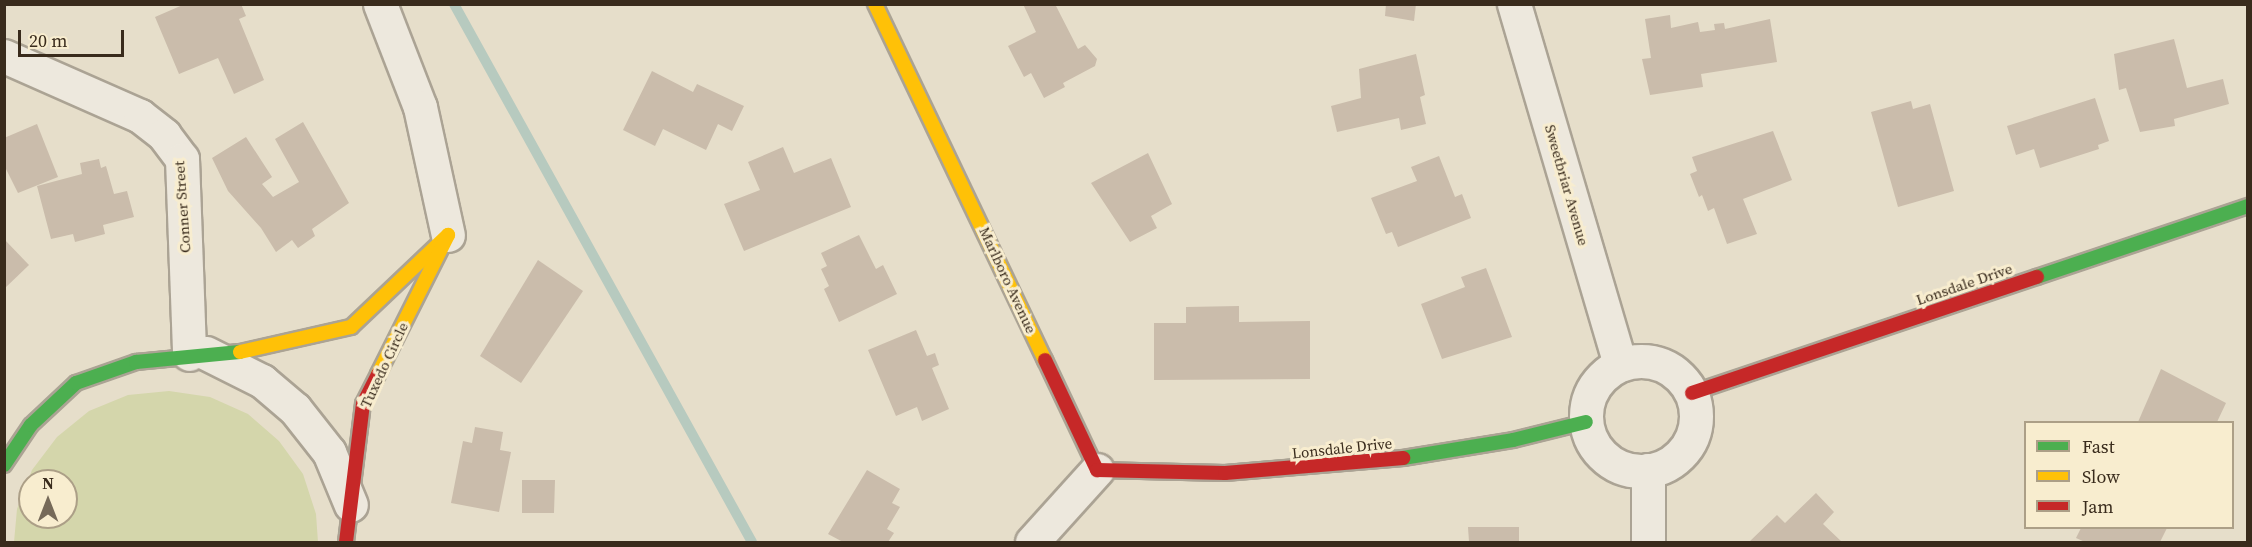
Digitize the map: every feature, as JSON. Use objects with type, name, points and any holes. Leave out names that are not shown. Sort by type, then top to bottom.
[{"type":"street","points":[[4,465],[31,425],[76,383],[136,362],[198,354],[257,350],[351,327],[448,235],[420,107],[380,4]]},
{"type":"street","name":"Marlboro Avenue","points":[[875,4],[1097,470]]},
{"type":"street","name":"Sweetbriar Avenue","points":[[1514,4],[1620,364]]},
{"type":"street","name":"Conner Street","points":[[4,56],[140,116],[164,135],[182,159],[198,354]]},
{"type":"street","name":"Lonsdale Drive","points":[[1692,393],[2247,206]]},
{"type":"street","name":"Tuxedo Circle","points":[[346,543],[363,404],[448,235]]},
{"type":"street","points":[[198,354],[262,381],[295,409],[328,452],[351,505]]},
{"type":"street","points":[[1645,361],[1669,368],[1692,393],[1696,425],[1690,441],[1672,461],[1648,470],[1614,464],[1600,453],[1586,422],[1594,387],[1620,364],[1645,361]]},
{"type":"street","name":"Lonsdale Drive","points":[[1097,470],[1225,473],[1364,464],[1513,440],[1586,422]]},
{"type":"street","points":[[1032,543],[1097,470]]},
{"type":"street","points":[[1648,470],[1648,543]]},
{"type":"green space","points":[[169,391],[210,397],[248,414],[279,441],[303,474],[316,514],[318,542],[14,542],[18,506],[18,529],[78,529],[78,469],[33,469],[57,437],[89,411],[128,395]]},
{"type":"building","points":[[185,4],[241,4],[246,16],[239,19],[264,80],[234,94],[218,58],[179,74],[155,17]]},
{"type":"building","points":[[1023,4],[1055,4],[1078,49],[1085,45],[1097,59],[1095,66],[1063,83],[1065,87],[1044,98],[1031,73],[1024,77],[1008,46],[1036,32]]},
{"type":"building","points":[[1386,4],[1416,4],[1414,21],[1385,16]]},
{"type":"building","points":[[1670,15],[1671,28],[1698,22],[1700,32],[1715,30],[1714,24],[1724,23],[1725,29],[1770,19],[1777,62],[1701,74],[1703,87],[1650,95],[1642,59],[1651,58],[1645,19]]},
{"type":"building","points":[[2174,39],[2187,88],[2223,79],[2229,104],[2174,119],[2175,126],[2140,132],[2126,88],[2119,90],[2114,54]]},
{"type":"building","points":[[1416,54],[1425,95],[1420,97],[1426,124],[1401,130],[1399,118],[1337,132],[1331,106],[1361,98],[1359,69]]},
{"type":"building","points":[[652,71],[693,92],[697,84],[744,106],[732,131],[718,124],[706,150],[663,129],[655,146],[623,130]]},
{"type":"building","points":[[2095,98],[2109,141],[2098,145],[2099,149],[2040,168],[2034,149],[2016,155],[2007,126]]},
{"type":"building","points":[[1911,101],[1913,109],[1930,104],[1954,191],[1898,207],[1871,112]]},
{"type":"building","points":[[303,122],[349,203],[312,229],[315,236],[298,248],[292,240],[276,252],[261,228],[228,191],[212,158],[246,137],[272,177],[262,184],[273,197],[299,182],[275,139]]},
{"type":"building","points":[[37,124],[58,177],[18,193],[4,165],[4,138]]},
{"type":"building","points":[[1773,131],[1792,180],[1743,199],[1757,234],[1727,244],[1714,208],[1708,211],[1702,195],[1699,197],[1690,174],[1697,171],[1692,157]]},
{"type":"building","points":[[783,147],[794,173],[831,158],[851,207],[744,251],[724,204],[760,190],[748,162]]},
{"type":"building","points":[[1148,153],[1172,204],[1151,216],[1157,228],[1130,242],[1091,183]]},
{"type":"building","points":[[1439,156],[1455,197],[1462,194],[1471,218],[1398,247],[1392,232],[1386,234],[1371,198],[1417,181],[1411,167]]},
{"type":"building","points":[[99,159],[101,168],[106,166],[114,194],[127,191],[134,217],[103,225],[105,234],[75,242],[73,234],[51,239],[37,186],[82,174],[80,163]]},
{"type":"building","points":[[859,235],[876,269],[883,265],[897,294],[839,322],[824,289],[829,286],[821,269],[827,266],[821,253]]},
{"type":"building","points":[[4,239],[29,265],[4,289]]},
{"type":"building","points":[[538,260],[583,291],[521,383],[480,356]]},
{"type":"building","points":[[1486,268],[1512,337],[1442,359],[1421,304],[1465,287],[1461,277]]},
{"type":"building","points":[[1239,306],[1239,322],[1310,321],[1310,379],[1154,380],[1154,323],[1186,323],[1186,307]]},
{"type":"building","points":[[916,330],[927,356],[935,353],[939,365],[932,368],[949,409],[922,421],[917,407],[896,416],[868,350]]},
{"type":"building","points":[[2161,369],[2226,403],[2217,421],[2138,421]]},
{"type":"building","points":[[475,427],[503,432],[500,450],[511,452],[499,512],[451,503],[463,441],[472,443]]},
{"type":"building","points":[[867,470],[900,489],[892,503],[900,507],[887,529],[894,533],[888,542],[843,542],[828,534]]},
{"type":"building","points":[[522,480],[555,480],[554,513],[522,513]]},
{"type":"building","points":[[1816,493],[1834,512],[1823,524],[1842,542],[1749,542],[1777,515],[1785,523]]},
{"type":"building","points":[[1468,527],[1519,527],[1519,542],[1469,542]]},
{"type":"building","points":[[2080,529],[2166,529],[2160,542],[2085,542],[2076,538]]},
{"type":"waterway","points":[[454,4],[752,542]]},
{"type":"traffic: fast","points":[[2037,277],[2248,206]]},
{"type":"traffic: fast","points":[[4,465],[31,425],[76,383],[136,362],[240,352]]},
{"type":"traffic: fast","points":[[1403,458],[1513,440],[1586,422]]},
{"type":"traffic: slow","points":[[875,4],[1045,360]]},
{"type":"traffic: slow","points":[[240,352],[351,327],[448,235],[378,374]]},
{"type":"traffic: jam","points":[[1692,393],[2037,277]]},
{"type":"traffic: jam","points":[[1045,360],[1097,470],[1225,473],[1403,458]]},
{"type":"traffic: jam","points":[[346,542],[363,404],[378,374]]}]
